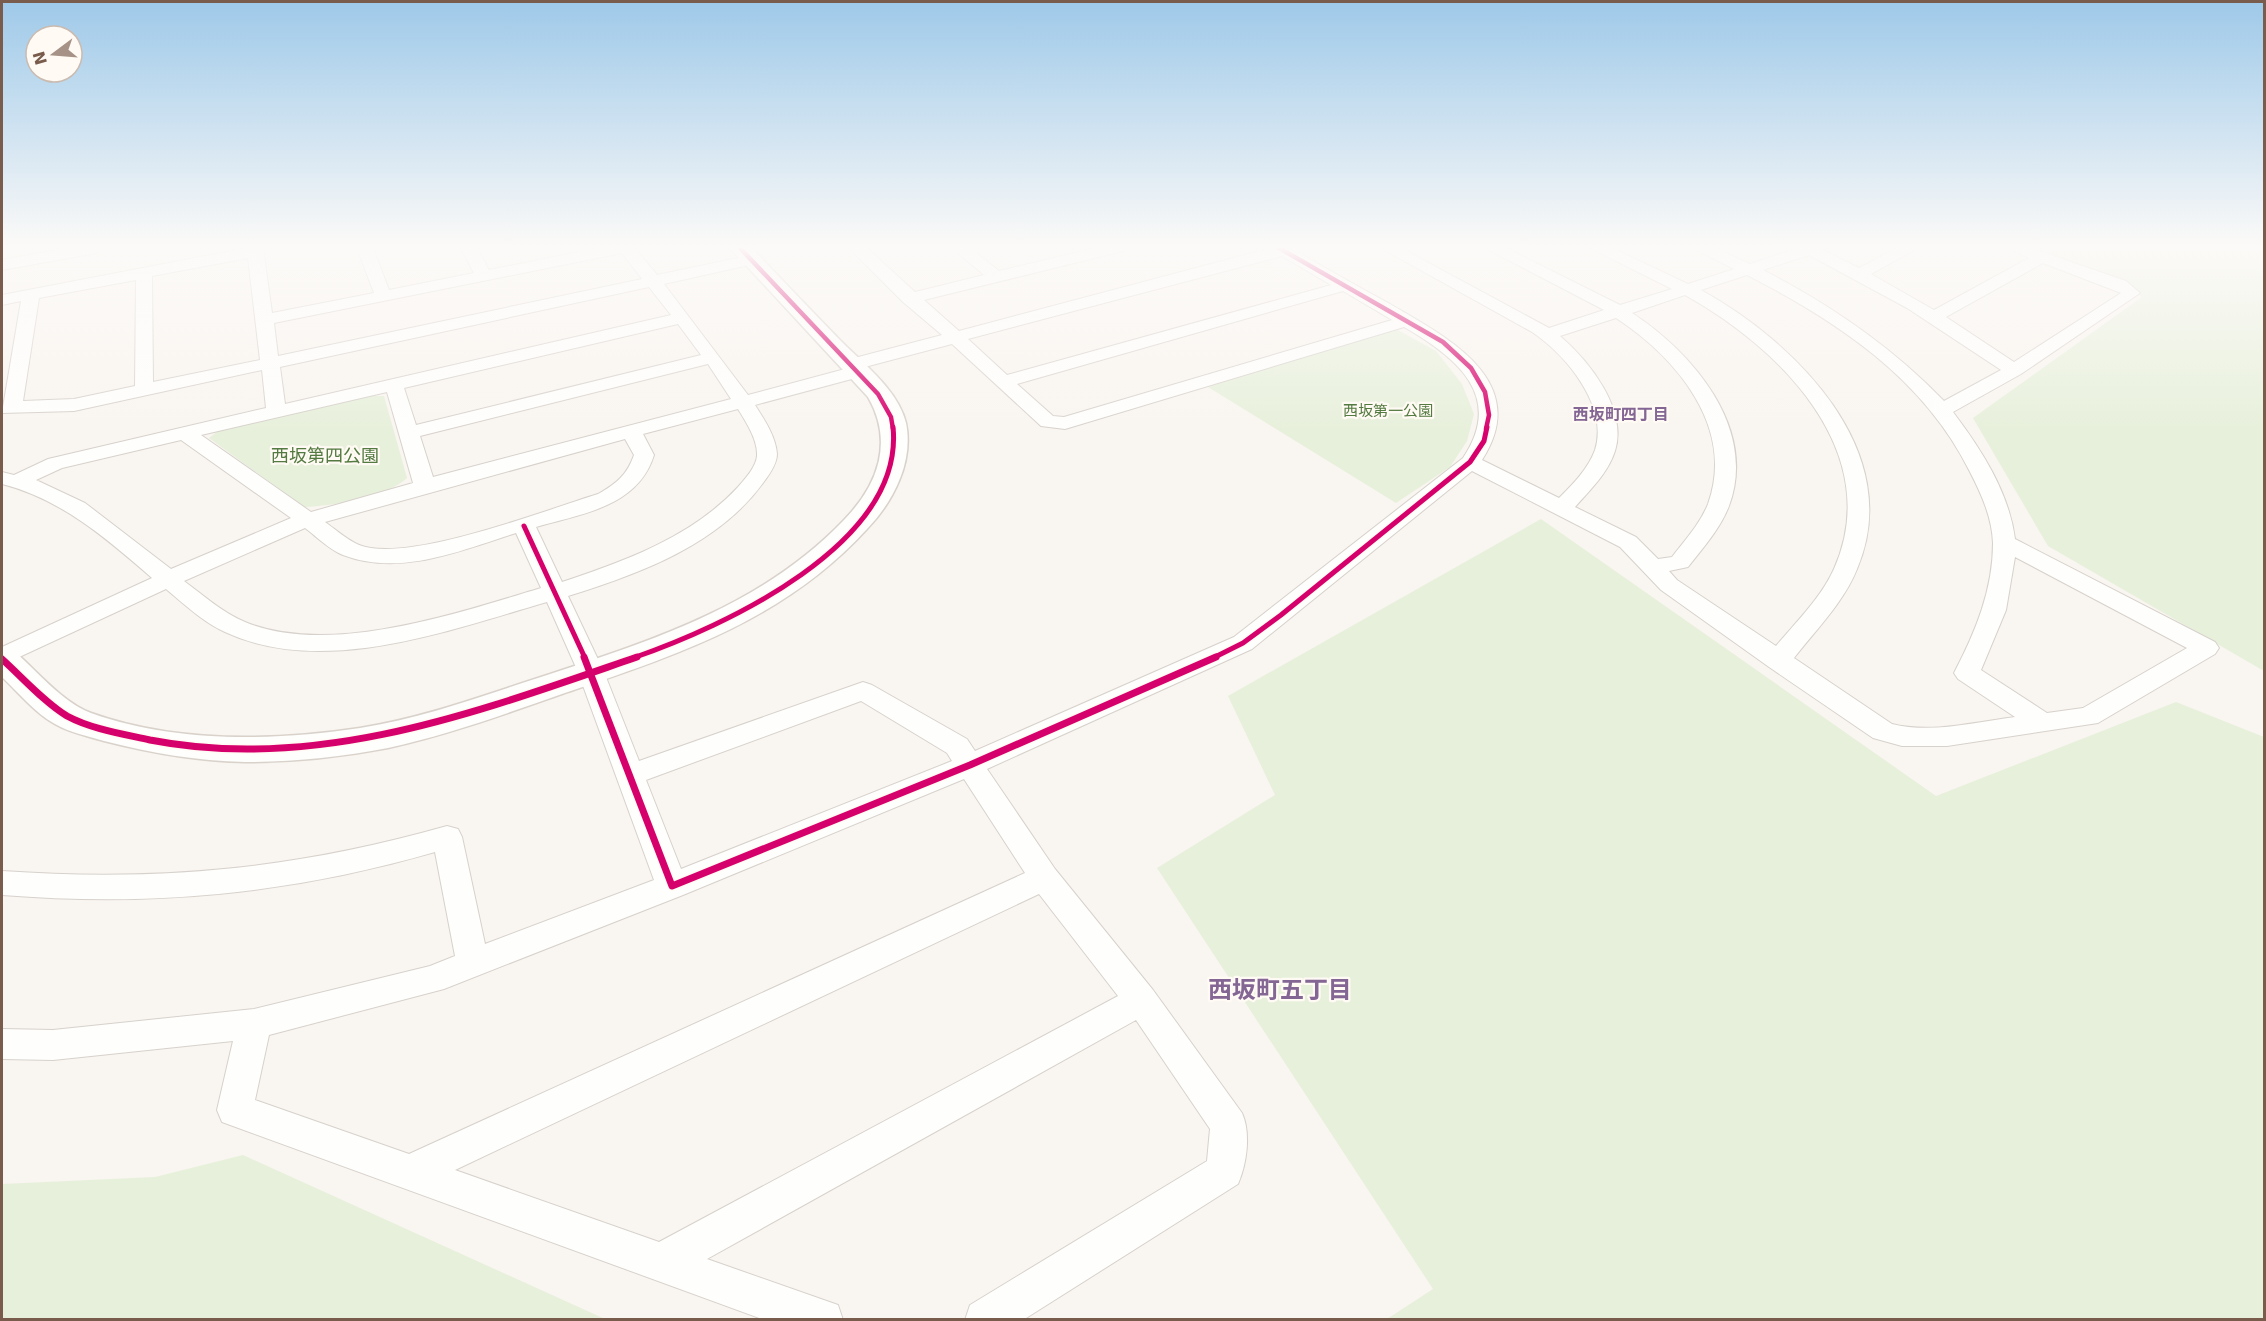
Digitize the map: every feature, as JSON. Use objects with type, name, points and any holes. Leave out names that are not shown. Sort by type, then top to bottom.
[{"type":"street","points":[[27,310],[7,407],[74,405],[519,310]]},
{"type":"street","points":[[144,310],[144,390]]},
{"type":"street","points":[[264,310],[276,411]]},
{"type":"street","points":[[265,320],[316,310]]},
{"type":"street","points":[[10,479],[56,494],[90,514],[207,610],[235,628],[277,639],[323,641],[363,640],[404,634],[553,593],[674,545],[704,529],[758,478],[768,454],[762,431],[744,401],[674,310]]},
{"type":"street","points":[[798,310],[853,369],[878,394],[893,424],[894,462],[878,499],[843,541],[791,584],[730,618],[670,645],[435,723],[336,744],[261,749],[190,746],[134,738],[75,721],[2,658],[168,579],[306,520],[424,486],[632,433],[853,369],[953,338],[1059,310]]},
{"type":"street","points":[[922,310],[1048,422],[1065,423],[1406,321]]},
{"type":"street","points":[[1002,382],[1260,310]]},
{"type":"street","points":[[2,1044],[53,1045],[254,1024],[432,979],[672,886],[970,765],[1176,676],[1243,643],[1470,462],[1484,441],[1489,415],[1485,392],[1471,368],[1443,342],[1386,310]]},
{"type":"street","points":[[1503,310],[1548,334],[1572,358],[1590,381],[1603,412],[1607,440],[1599,461],[1588,480],[1562,508]]},
{"type":"street","points":[[1613,310],[1654,335],[1675,353],[1698,380],[1724,436],[1724,469],[1720,498],[1707,526],[1680,562],[1655,567]]},
{"type":"street","points":[[1548,334],[1625,310]]},
{"type":"street","points":[[1723,310],[1771,346],[1807,381],[1850,451],[1858,489],[1860,518],[1846,569],[1778,661]]},
{"type":"street","points":[[1822,310],[1864,338],[1907,374],[1942,410],[1982,470],[1998,508],[2004,542],[1999,593],[1992,623],[1967,673],[2043,723]]},
{"type":"street","points":[[1924,310],[2014,370]]},
{"type":"street","points":[[1935,316],[1947,310]]},
{"type":"street","points":[[1942,410],[2014,370],[2106,310]]},
{"type":"street","points":[[10,479],[55,463],[681,318]]},
{"type":"street","points":[[410,433],[711,358]]},
{"type":"street","points":[[394,385],[424,486]]},
{"type":"street","points":[[185,433],[350,550],[397,557],[438,550],[596,504],[627,486],[636,477],[644,455],[632,433]]},
{"type":"street","points":[[1470,462],[1628,542],[1655,567],[1669,585],[1883,731],[1902,736],[1947,736],[2089,716],[2206,648],[2004,542]]},
{"type":"street","points":[[524,526],[591,672],[672,886]]},
{"type":"street","points":[[631,775],[863,691],[957,746],[1044,878],[1141,1000],[1229,1125],[1226,1171],[985,1320]]},
{"type":"street","points":[[2,883],[68,890],[133,890],[228,884],[300,874],[388,855],[447,837],[473,963]]},
{"type":"street","points":[[411,1172],[1044,878]]},
{"type":"street","points":[[662,1262],[1141,1000]]},
{"type":"street","points":[[254,1024],[235,1110],[824,1320]]},
{"type":"green space","points":[[2124,310],[2264,310],[2264,671],[2048,546],[1973,418]]},
{"type":"green space","name":"西坂第一公園","points":[[1396,329],[1436,351],[1462,384],[1474,414],[1467,441],[1450,467],[1396,503],[1208,387]]},
{"type":"green space","name":"西坂第四公園","points":[[370,396],[384,396],[407,478],[398,485],[358,499],[304,507],[209,438],[218,431]]},
{"type":"green space","points":[[1541,519],[1936,796],[2176,702],[2264,737],[2264,1319],[1387,1319],[1433,1289],[1157,868],[1275,795],[1228,696]]},
{"type":"green space","points":[[243,1155],[605,1319],[2,1319],[2,1184],[155,1177]]},
{"type":"cycle path","points":[[2,659],[64,714],[90,725],[162,742],[190,746],[277,749],[362,740],[419,728],[640,656],[682,640],[761,601],[798,578],[832,550],[863,517],[877,497],[892,463],[893,425],[878,394],[798,310]]},
{"type":"cycle path","points":[[524,526],[591,672],[672,886],[970,765],[1215,657],[1243,643],[1281,615],[1470,462],[1484,441],[1489,415],[1485,392],[1471,368],[1443,342],[1387,310]]},
{"type":"district","name":"西坂町四丁目","points":[[1621,414]]},
{"type":"district","name":"西坂町五丁目","points":[[1280,990]]}]
